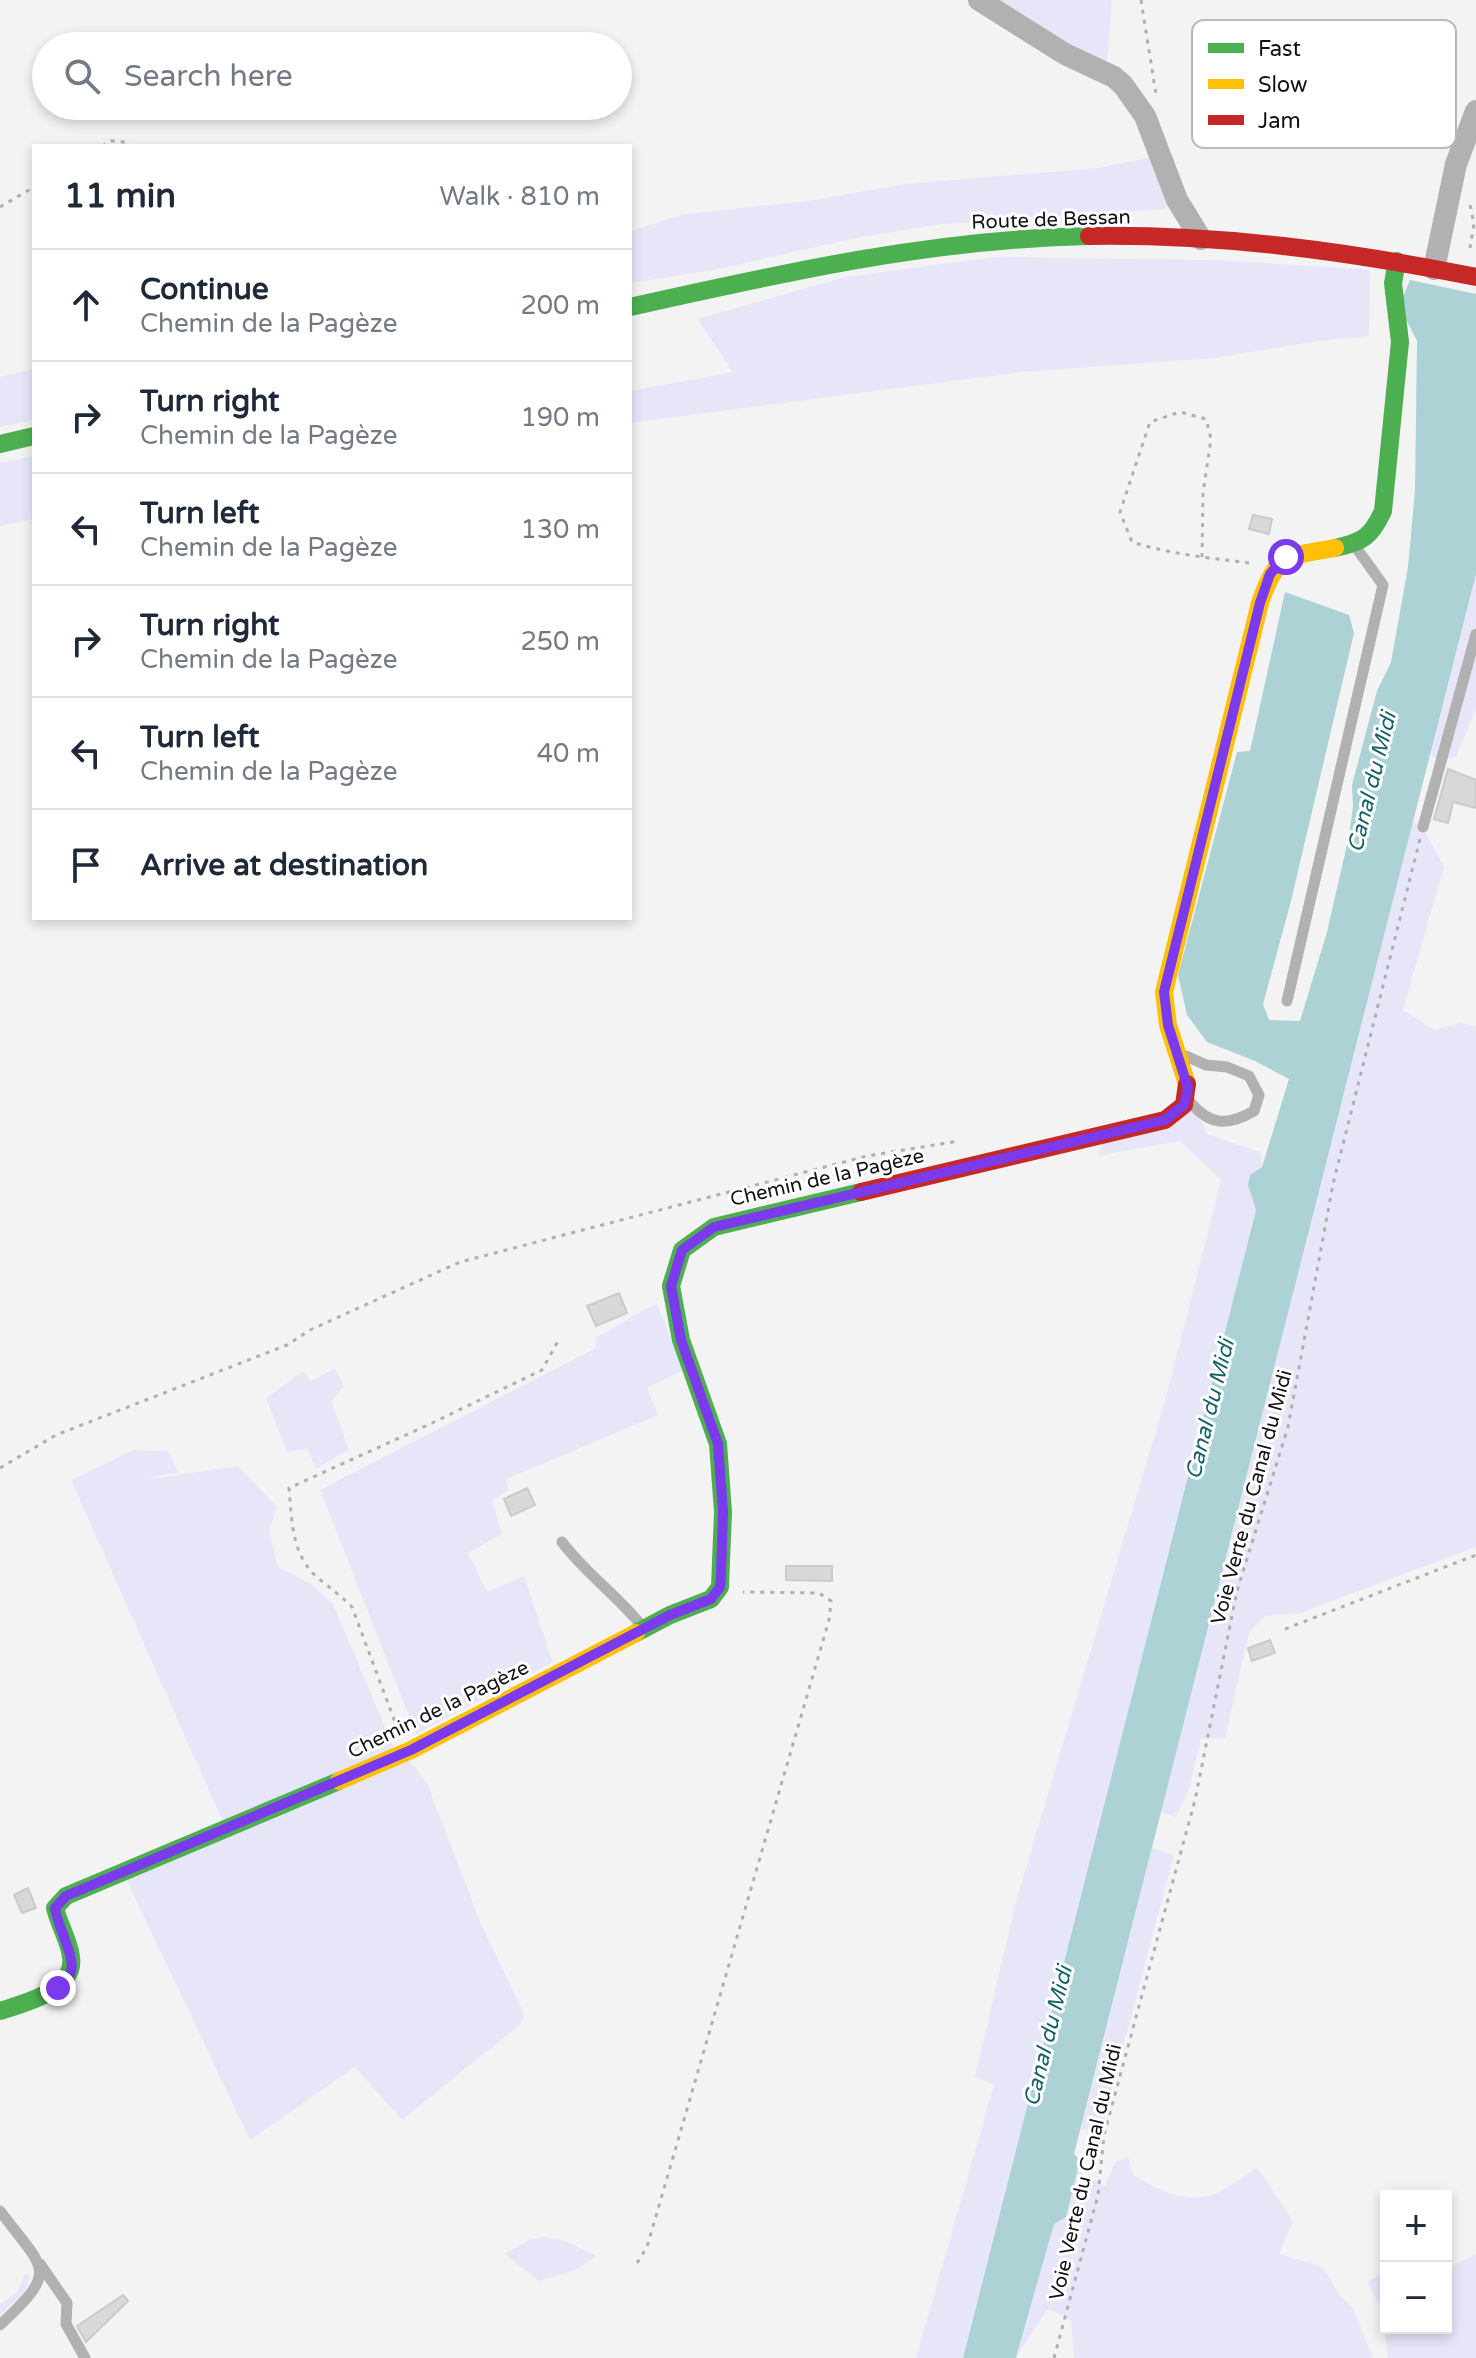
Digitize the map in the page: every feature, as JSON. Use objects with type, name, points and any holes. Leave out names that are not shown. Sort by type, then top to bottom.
[{"type":"street","points":[[979,0],[1065,54],[1114,77],[1123,85],[1145,116],[1193,239]]},
{"type":"street","points":[[1434,269],[1456,164],[1476,111]]},
{"type":"street","name":"Route de Bessan","points":[[632,307],[919,249],[1047,238],[1193,239],[1274,244],[1397,261],[1476,277]]},
{"type":"street","points":[[1186,1097],[1188,1088],[1168,1025],[1164,992],[1260,603],[1270,574],[1286,557],[1355,544],[1373,532],[1383,511],[1400,342],[1393,283],[1397,261]]},
{"type":"street","points":[[0,444],[32,436]]},
{"type":"street","name":"Chemin de la Pagèze","points":[[0,2011],[58,1988],[71,1974],[72,1960],[57,1924],[55,1908],[66,1896],[411,1750],[670,1615],[711,1599],[720,1587],[723,1512],[718,1444],[681,1340],[671,1286],[682,1250],[714,1227],[1165,1120],[1184,1105],[1186,1097]]},
{"type":"lane","points":[[1287,1001],[1383,585],[1355,544]]},
{"type":"lane","points":[[1423,827],[1476,634]]},
{"type":"lane","points":[[1174,1044],[1187,1057],[1249,1076],[1259,1095],[1254,1111],[1234,1122],[1218,1121],[1198,1111],[1186,1097]]},
{"type":"lane","points":[[562,1542],[579,1565],[627,1607],[645,1630]]},
{"type":"lane","points":[[0,2211],[67,2303],[66,2324],[85,2358]]},
{"type":"lane","points":[[0,2325],[38,2287],[41,2277],[39,2263]]},
{"type":"path","points":[[1141,0],[1156,95]]},
{"type":"path","points":[[106,144],[111,141],[128,144]]},
{"type":"path","points":[[0,207],[32,188]]},
{"type":"path","points":[[1469,250],[1474,224],[1470,205]]},
{"type":"path","points":[[1202,557],[1203,493],[1211,439],[1206,419],[1180,412],[1150,422],[1120,512],[1132,542],[1161,551],[1202,557],[1277,567]]},
{"type":"path","name":"Voie Verte du Canal du Midi","points":[[1054,2358],[1098,2195],[1104,2135],[1195,1800],[1237,1591],[1288,1427],[1333,1184],[1423,827]]},
{"type":"path","points":[[0,1468],[56,1435],[287,1345],[310,1330],[460,1262],[867,1156],[971,1139]]},
{"type":"path","points":[[411,1750],[396,1727],[352,1607],[315,1576],[299,1555],[289,1488],[542,1370],[558,1341]]},
{"type":"path","points":[[1285,1629],[1476,1555]]},
{"type":"path","points":[[637,2263],[647,2247],[829,1620],[831,1601],[819,1593],[751,1594],[720,1587]]},
{"type":"shaded area","points":[[994,0],[1112,0],[1107,63],[1065,43]]},
{"type":"shaded area","points":[[1152,157],[1157,161],[1167,209],[943,224],[861,237],[713,270],[632,283],[632,230],[686,214],[814,200],[905,184],[1097,168]]},
{"type":"shaded area","points":[[994,257],[1217,260],[1370,270],[1369,336],[1215,358],[1021,372],[632,423],[632,391],[733,372],[697,319],[845,277]]},
{"type":"shaded area","points":[[32,369],[32,420],[0,427],[0,377]]},
{"type":"shaded area","points":[[32,456],[32,519],[0,526],[0,463]]},
{"type":"shaded area","points":[[1476,574],[1476,709],[1456,757],[1437,760],[1430,753]]},
{"type":"shaded area","points":[[1413,822],[1423,827],[1444,867],[1403,1010],[1435,1030],[1459,1023],[1476,1026],[1476,1547],[1300,1613],[1265,1616],[1249,1633],[1225,1738],[1201,1739],[1188,1794],[1175,1817],[1161,1812]]},
{"type":"shaded area","points":[[1198,1111],[1207,1134],[1260,1152],[1262,1167],[1250,1175],[1248,1185],[1256,1209],[963,2358],[916,2358],[994,2085],[975,2077],[1015,1905],[1166,1397],[1221,1180],[1180,1141],[1097,1156],[1108,1133]]},
{"type":"shaded area","points":[[657,1303],[683,1370],[647,1388],[658,1415],[506,1479],[509,1490],[492,1500],[502,1534],[468,1553],[487,1592],[524,1576],[553,1662],[416,1734],[320,1490],[596,1348],[595,1338]]},
{"type":"shaded area","points":[[335,1368],[344,1387],[331,1401],[349,1449],[316,1469],[307,1449],[287,1452],[266,1398],[304,1371],[311,1381]]},
{"type":"shaded area","points":[[134,1450],[168,1451],[178,1472],[143,1480],[238,1466],[277,1507],[269,1531],[278,1567],[311,1584],[333,1604],[394,1748],[223,1822],[71,1480]]},
{"type":"shaded area","points":[[409,1760],[427,1783],[483,1929],[524,2013],[521,2024],[402,2120],[355,2067],[250,2140],[126,1879]]},
{"type":"shaded area","points":[[1152,1848],[1174,1855],[1101,2130],[1081,2129]]},
{"type":"shaded area","points":[[1128,2157],[1133,2175],[1163,2191],[1186,2197],[1219,2192],[1257,2167],[1293,2221],[1279,2254],[1323,2267],[1338,2293],[1353,2308],[1373,2358],[1074,2358],[1071,2320],[1048,2309],[1017,2356],[1054,2224],[1066,2217],[1078,2171],[1105,2186],[1115,2162]]},
{"type":"shaded area","points":[[545,2237],[565,2241],[597,2256],[578,2269],[539,2281],[504,2254],[532,2239]]},
{"type":"shaded area","points":[[1476,2254],[1476,2358],[1388,2358],[1385,2334],[1452,2334],[1452,2266]]},
{"type":"shaded area","points":[[25,2274],[30,2277],[24,2293],[0,2315],[0,2304],[17,2292]]},
{"type":"shaded area","points":[[1380,2274],[1380,2306],[1367,2282]]},
{"type":"water","name":"Canal du Midi","points":[[1410,280],[1476,294],[1476,574],[1074,2154],[1080,2160],[1066,2217],[1054,2224],[1016,2358],[963,2358],[1256,1210],[1248,1185],[1250,1175],[1262,1167],[1289,1079],[1255,1061],[1207,1042],[1187,1015],[1178,975],[1237,752],[1250,751],[1285,592],[1349,615],[1354,633],[1291,901],[1263,1004],[1269,1020],[1300,1021],[1327,932],[1349,836],[1352,785],[1377,691],[1391,662],[1408,567],[1415,491],[1417,341],[1405,317],[1402,299]]},
{"type":"building","points":[[1253,515],[1272,519],[1269,534],[1249,529]]},
{"type":"building","points":[[1448,769],[1476,780],[1476,808],[1453,802],[1448,823],[1434,819]]},
{"type":"building","points":[[619,1293],[627,1313],[596,1326],[587,1306]]},
{"type":"building","points":[[527,1488],[535,1505],[511,1516],[504,1499]]},
{"type":"building","points":[[786,1566],[832,1566],[832,1581],[786,1580]]},
{"type":"building","points":[[1270,1640],[1275,1653],[1252,1661],[1248,1648]]},
{"type":"building","points":[[28,1888],[36,1908],[22,1913],[14,1895]]},
{"type":"building","points":[[123,2295],[128,2301],[86,2342],[77,2326]]},
{"type":"traffic: fast","points":[[632,307],[801,270],[915,251],[1089,236]]},
{"type":"traffic: fast","points":[[1335,548],[1365,537],[1383,511],[1400,342],[1393,283],[1397,261]]},
{"type":"traffic: fast","points":[[0,444],[32,436]]},
{"type":"traffic: fast","points":[[636,1633],[711,1599],[720,1587],[723,1512],[718,1444],[681,1340],[671,1286],[682,1250],[714,1227],[861,1192]]},
{"type":"traffic: fast","points":[[0,2011],[46,1994],[65,1979],[71,1957],[55,1908],[66,1896],[339,1781]]},
{"type":"traffic: slow","points":[[1187,1084],[1168,1025],[1164,992],[1260,603],[1272,575],[1286,560],[1335,548]]},
{"type":"traffic: slow","points":[[339,1781],[411,1750],[636,1633]]},
{"type":"traffic: jam","points":[[1089,236],[1187,238],[1283,246],[1380,259],[1476,277]]},
{"type":"traffic: jam","points":[[861,1192],[1165,1120],[1184,1105],[1187,1084]]},
{"type":"route","points":[[58,1988],[71,1974],[72,1960],[57,1924],[55,1908],[66,1896],[411,1750],[670,1615],[711,1599],[720,1587],[721,1576],[723,1512],[718,1444],[681,1340],[671,1286],[682,1250],[714,1227],[1165,1120],[1184,1105],[1188,1088],[1168,1025],[1164,992],[1260,603],[1270,574],[1286,557]]}]
